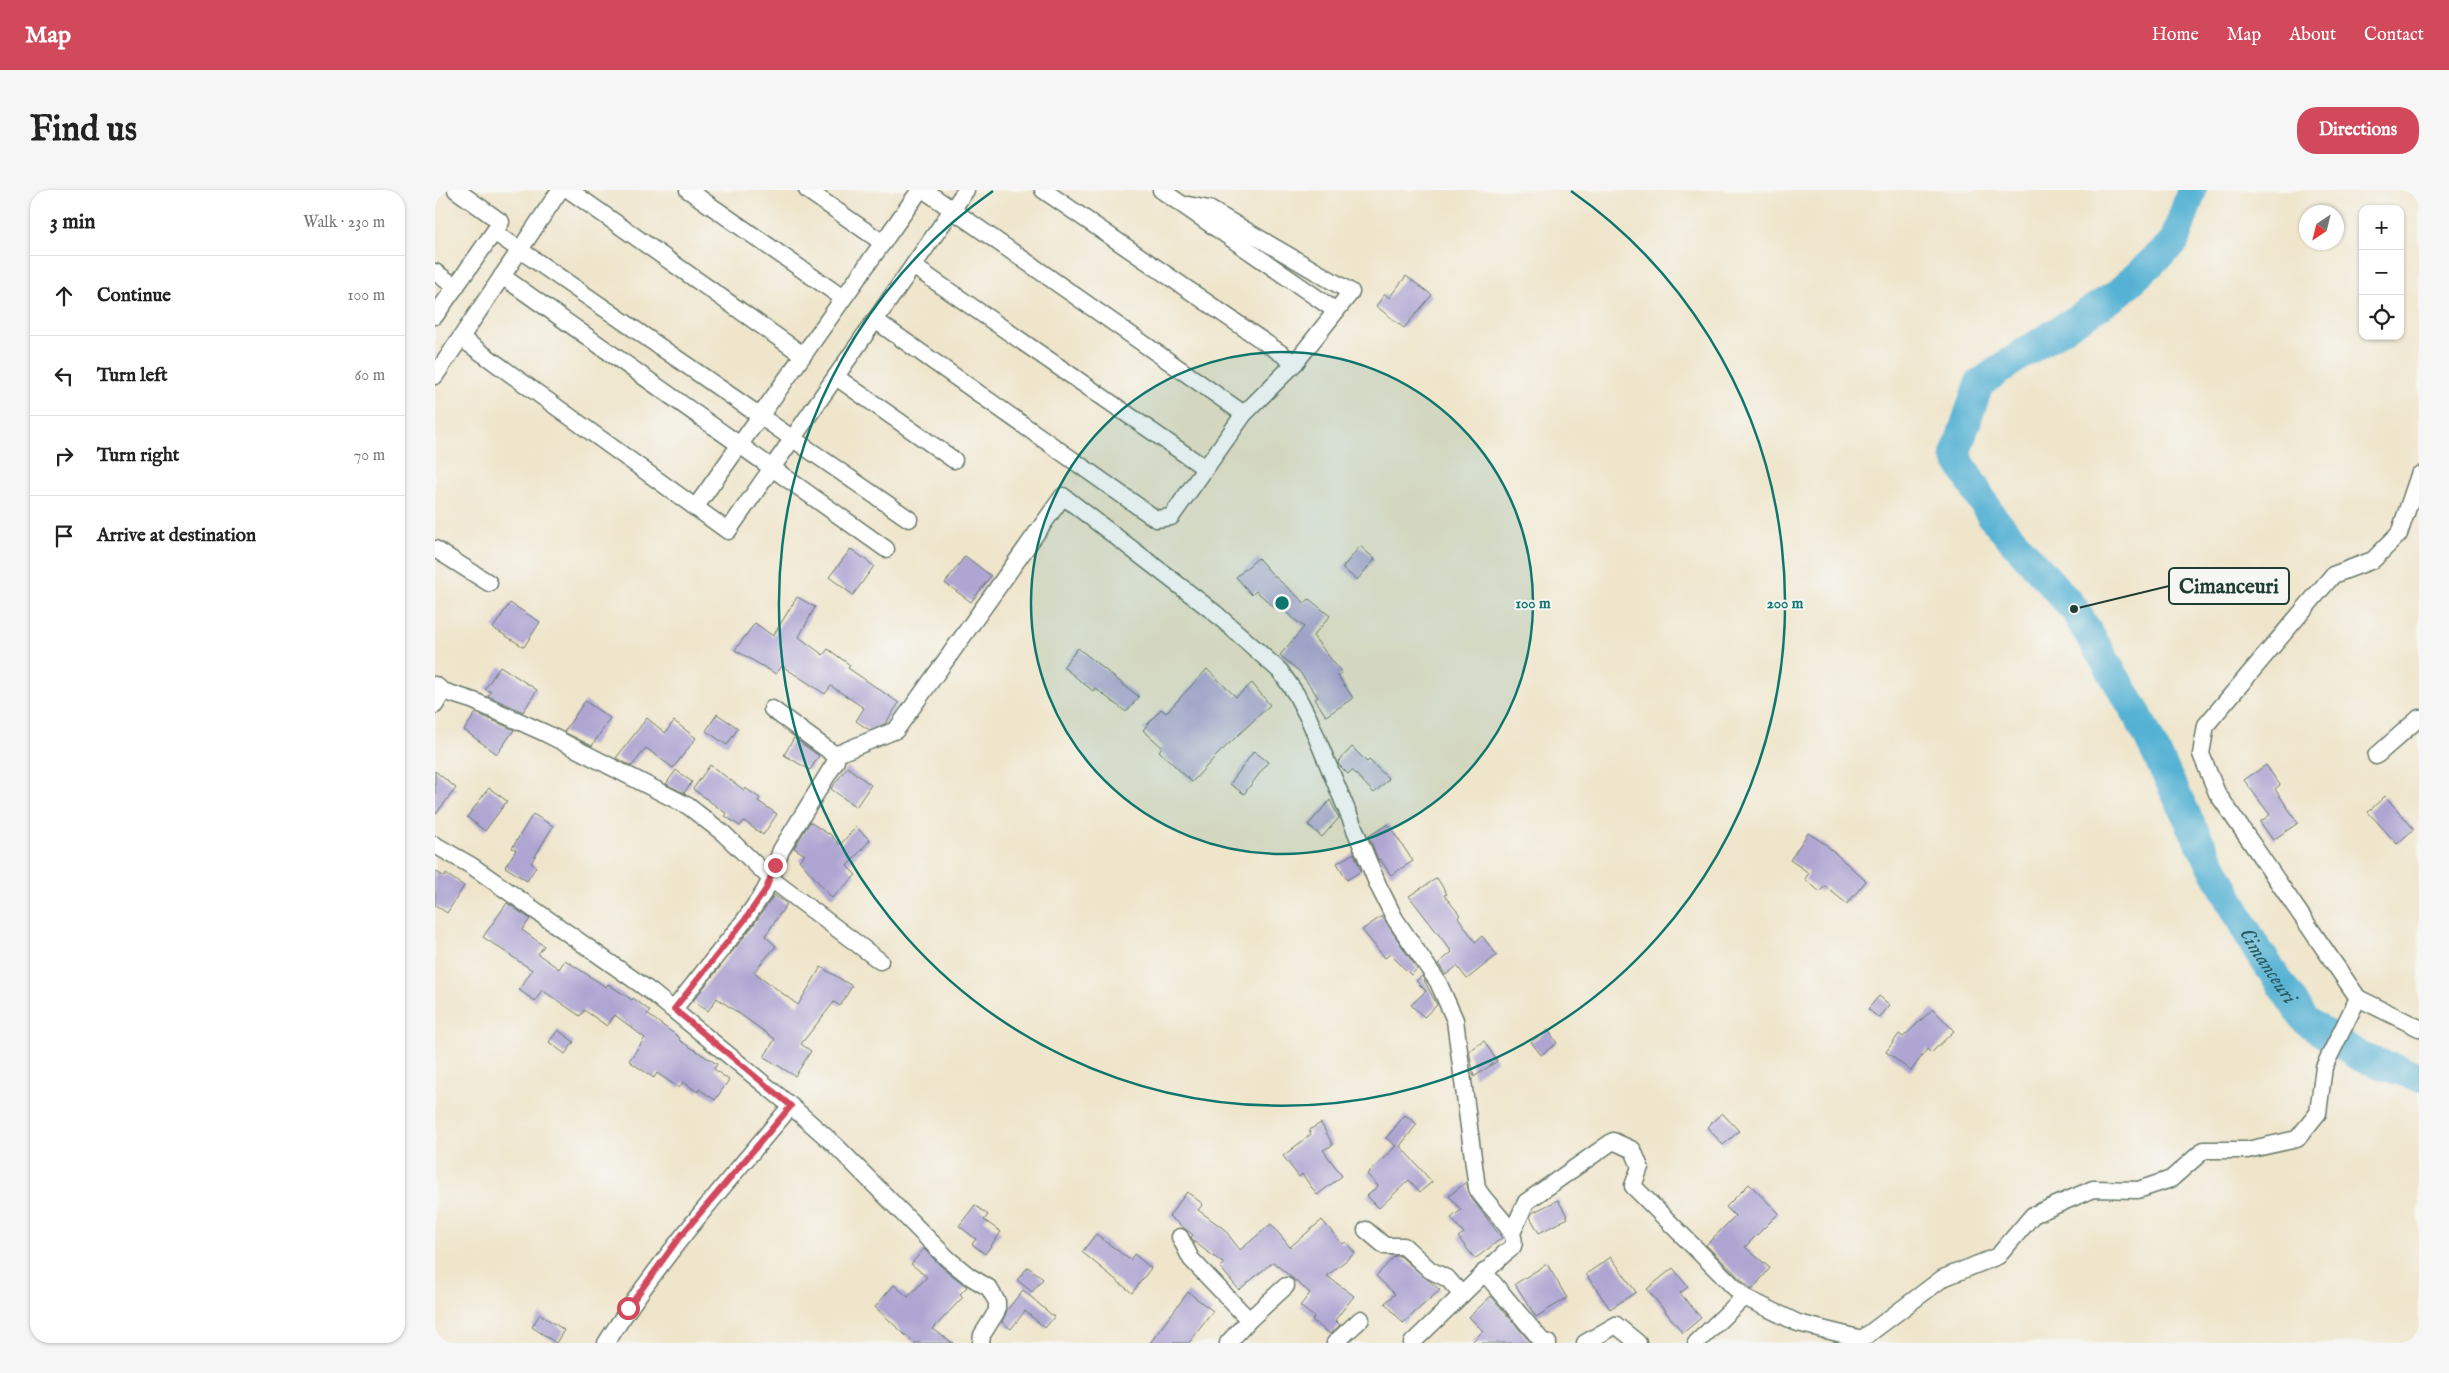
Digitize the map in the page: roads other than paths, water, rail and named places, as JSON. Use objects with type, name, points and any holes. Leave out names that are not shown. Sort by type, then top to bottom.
[{"type":"street","points":[[435,316],[501,222],[456,190]]},
{"type":"street","points":[[435,376],[560,190]]},
{"type":"street","points":[[569,190],[803,355]]},
{"type":"street","points":[[688,190],[843,298]]},
{"type":"street","points":[[807,190],[883,243]]},
{"type":"street","points":[[695,508],[843,298],[922,190],[953,209],[1244,414]]},
{"type":"street","points":[[461,338],[728,531],[967,190]]},
{"type":"street","points":[[1043,190],[1295,363]]},
{"type":"street","points":[[1161,190],[1336,311]]},
{"type":"street","points":[[875,320],[1156,519],[1171,517],[1244,414],[1295,363],[1351,292],[1209,209],[1181,204]]},
{"type":"street","points":[[493,232],[909,519]]},
{"type":"street","points":[[913,266],[1205,468]]},
{"type":"street","points":[[435,272],[456,287]]},
{"type":"street","points":[[503,276],[886,549]]},
{"type":"street","points":[[836,377],[954,460]]},
{"type":"street","points":[[2419,475],[2399,534],[2373,560],[2333,575],[2206,725],[2201,754],[2217,793],[2358,998],[2419,1028]]},
{"type":"street","points":[[835,755],[896,730],[1063,496],[1215,613],[1280,671],[1296,694],[1364,846],[1378,885],[1395,919],[1438,982],[1455,1020],[1477,1188],[1480,1196],[1512,1233]]},
{"type":"street","points":[[435,549],[489,583]]},
{"type":"street","points":[[438,694],[473,701],[545,733],[688,806],[723,833],[771,879],[880,961]]},
{"type":"street","points":[[772,709],[835,755]]},
{"type":"street","points":[[2376,756],[2419,718]]},
{"type":"street","points":[[674,1009],[744,921],[771,879],[781,850],[835,763],[835,755]]},
{"type":"street","points":[[435,845],[472,866],[674,1009],[835,1145],[948,1259],[969,1276],[989,1288],[997,1302],[997,1311],[984,1330],[981,1343]]},
{"type":"street","points":[[1412,1343],[1513,1246],[1512,1233],[1526,1202],[1613,1140],[1633,1150],[1640,1167],[1633,1186],[1744,1297],[1798,1324],[1862,1338],[1943,1278],[1998,1256],[2033,1215],[2093,1189],[2138,1190],[2171,1178],[2204,1150],[2247,1150],[2297,1140],[2318,1113],[2324,1067],[2358,998]]},
{"type":"street","points":[[606,1343],[628,1308],[679,1238],[791,1106]]},
{"type":"street","points":[[1365,1230],[1385,1246],[1404,1246],[1430,1270],[1448,1279],[1461,1295]]},
{"type":"street","points":[[1180,1236],[1191,1259],[1249,1320]]},
{"type":"street","points":[[1484,1272],[1542,1341],[1548,1343]]},
{"type":"street","points":[[1228,1343],[1249,1320],[1286,1286]]},
{"type":"street","points":[[1696,1343],[1744,1297]]},
{"type":"street","points":[[1335,1343],[1361,1319]]},
{"type":"street","points":[[1585,1343],[1616,1325],[1638,1343]]},
{"type":"waterway","name":"Cimanceuri","points":[[2192,190],[2174,242],[2116,295],[2022,354],[1979,384],[1955,455],[1992,517],[2074,609],[2137,714],[2196,835],[2253,943],[2305,1020],[2360,1057],[2419,1077]]},
{"type":"place","name":"Cimanceuri","points":[[2074,609]]}]
